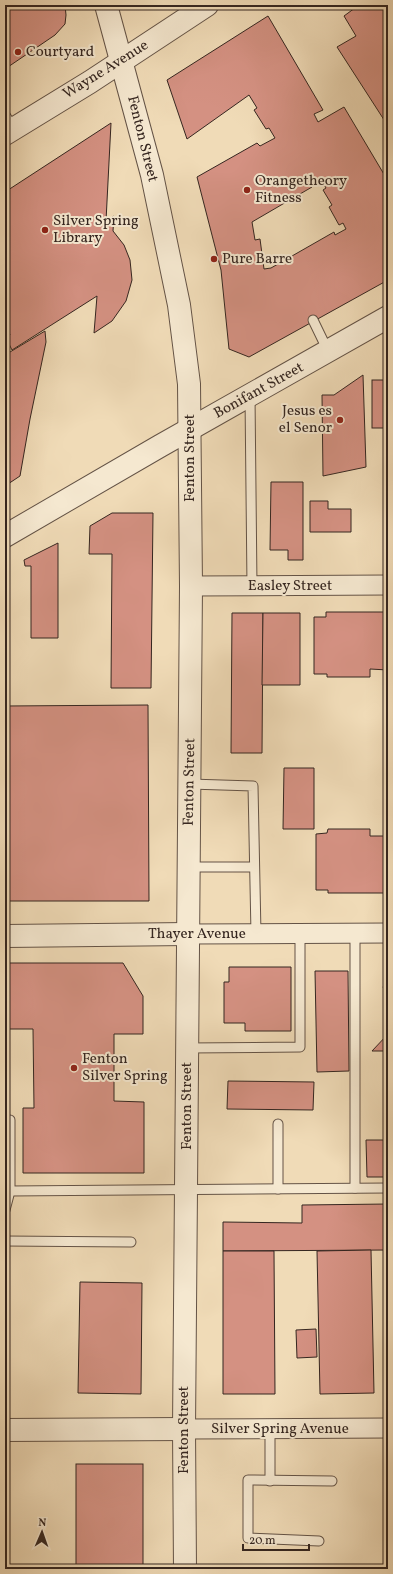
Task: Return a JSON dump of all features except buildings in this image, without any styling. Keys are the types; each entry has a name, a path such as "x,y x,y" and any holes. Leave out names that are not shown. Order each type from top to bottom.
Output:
{"street":[{"name":"Fenton Street","path":"106,5 152,175 179,305 189,384 191,586 184,1429 185,1569"},
{"name":"Wayne Avenue","path":"8,126 121,61 207,5"},
{"name":"Bonifant Street","path":"5,536 388,317"},
{"name":"Easley Street","path":"191,586 388,585"},
{"name":"Thayer Avenue","path":"5,936 300,933 388,934"},
{"name":"Silver Spring Avenue","path":"5,1430 388,1428"}],"lane":[{"path":"313,320 328,352"},
{"path":"250,396 252,586"},
{"path":"190,784 253,786 256,934"},
{"path":"189,867 254,868"},
{"path":"187,1048 300,1047 300,933"},
{"path":"355,933 355,1188"},
{"path":"5,1120 10,1120 10,1191 5,1210"},
{"path":"278,1124 278,1189"},
{"path":"10,1191 388,1188"},
{"path":"5,1241 131,1242"},
{"path":"270,1429 270,1481"},
{"path":"319,1541 248,1538 248,1480 332,1482"}],"path":[{"path":"388,981 384,987 385,994 388,996"}],"place":[{"name":"Courtyard","path":"18,52"},
{"name":"Orangetheory Fitness","path":"247,190"},
{"name":"Silver Spring Library","path":"45,230"},
{"name":"Pure Barre","path":"214,259"},
{"name":"Jesus es el Senor","path":"340,420"},
{"name":"Fenton Silver Spring","path":"74,1068"}]}
